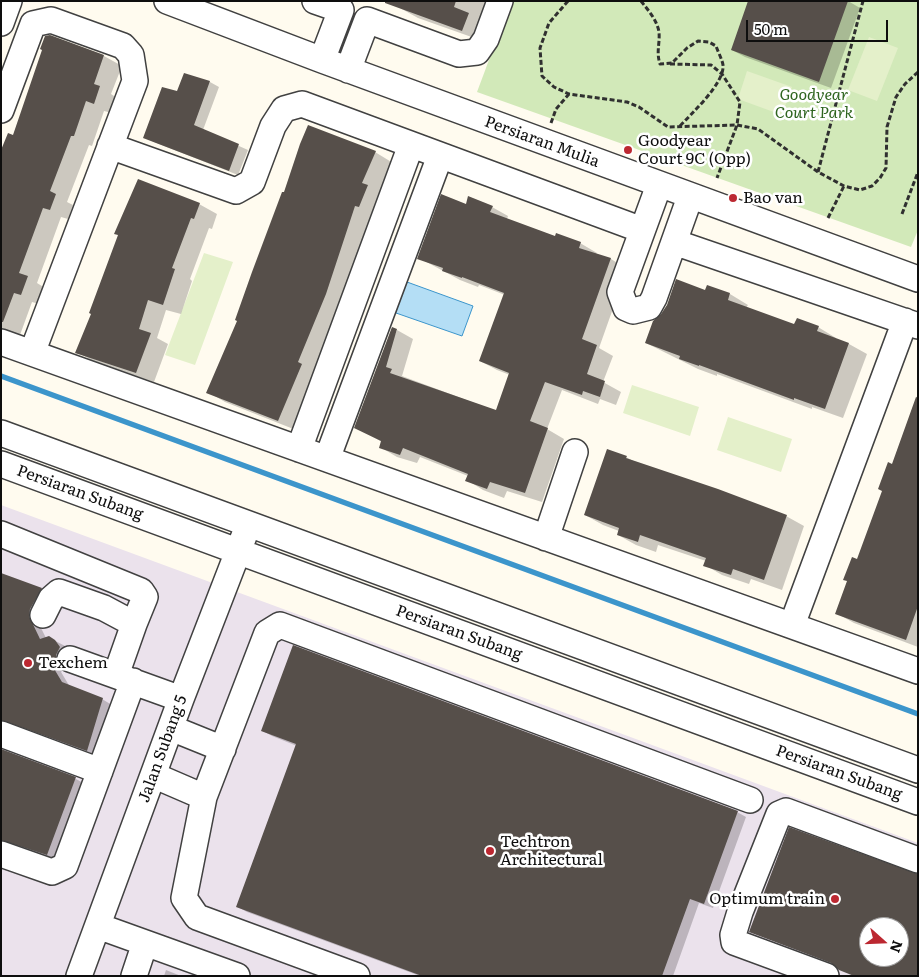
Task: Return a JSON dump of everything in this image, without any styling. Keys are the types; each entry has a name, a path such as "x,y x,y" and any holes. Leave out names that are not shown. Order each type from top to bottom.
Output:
{"street":[{"path":"1,24 9,1"},
{"name":"Persiaran Mulia","path":"167,1 544,143 918,279"},
{"path":"315,1 341,10 322,60"},
{"path":"348,70 367,20 459,54 477,52 486,40 500,1"},
{"path":"1,110 33,24 51,20 123,46 132,55 135,81 32,353"},
{"path":"110,146 236,191 252,182 273,126 284,109 302,104 642,230"},
{"path":"299,449 411,145"},
{"path":"327,459 440,156"},
{"path":"658,185 620,292 626,308 633,311 649,306 654,298 690,197"},
{"path":"674,242 911,323 792,625"},
{"path":"1,342 918,670"},
{"name":"Persiaran Subang","path":"1,433 918,770"},
{"path":"546,538 575,452"},
{"name":"Persiaran Subang","path":"1,464 918,802"},
{"name":"Jalan Subang 5","path":"79,976 181,698 249,524"},
{"path":"1,534 141,591 145,597 134,624 125,678 100,770 65,866 52,872 1,854"},
{"path":"43,615 51,599 59,592 104,608 134,624"},
{"path":"357,976 197,917 184,898 204,797 267,633 280,625 750,800"},
{"path":"70,659 181,698"},
{"path":"171,728 223,749"},
{"path":"1,734 100,770"},
{"path":"153,775 204,797"},
{"path":"826,976 734,942 733,935 740,912 779,814 786,811 918,860"},
{"path":"98,926 237,976"},
{"path":"134,976 146,943"}],"path":[{"path":"568,1 549,23 540,48 542,76 554,87 569,94 627,102 639,107 668,127 737,126 758,129 818,172 844,186 860,190 872,186 886,168 887,127 896,97 905,84 918,72"},
{"path":"641,1 655,20 659,33 657,55 660,64 711,66 722,74 740,102 737,126 717,178"},
{"path":"818,172 863,1"},
{"path":"664,63 672,63 687,48 698,41 709,42 716,46 723,66 722,74 710,92 678,127"},
{"path":"544,143 556,109 569,94"},
{"path":"902,214 918,172"},
{"path":"828,218 844,186"}],"shaded area":[{"path":"1,505 918,843 918,976 1,976"}],"green space":[{"name":"Goodyear Court Park","path":"511,1 918,1 918,230 911,247 477,92"},
{"path":"869,37 898,48 877,101 848,90"},
{"path":"747,71 792,87 782,115 738,99"},
{"path":"204,253 233,262 195,365 165,355"},
{"path":"632,385 699,407 690,436 623,413"},
{"path":"728,417 792,439 781,472 717,450"}],"water":[{"path":"407,282 473,306 462,336 396,313"}],"building":[{"path":"385,1 456,1 454,7 469,13 462,31 385,3"},
{"path":"748,1 848,1 819,82 731,50"},
{"path":"50,35 104,55 94,84 100,86 94,104 86,101 74,136 71,136 50,191 56,194 50,210 43,208 19,273 28,276 21,295 14,293 3,322 1,322 1,150 8,133 13,135 42,50 40,49 45,36"},
{"path":"184,73 210,81 194,125 239,144 229,171 143,138 162,87 177,91"},
{"path":"308,125 376,151 362,183 368,185 359,207 355,206 326,294 298,362 302,364 278,421 206,393 237,321 235,320 252,272"},
{"path":"138,179 200,203 194,219 191,218 172,268 175,269 163,305 148,300 139,329 151,333 136,373 75,353 91,314 89,313 118,235 114,234"},
{"path":"441,194 466,204 468,196 493,206 490,212 555,236 556,233 581,242 579,248 611,258 582,339 597,345 587,374 605,381 600,397 583,391 582,395 545,382 530,421 548,428 525,493 490,482 487,489 465,481 468,474 403,448 400,455 379,448 381,441 354,428 392,327 397,329 386,367 392,369 390,373 496,410 509,373 479,361 504,293 442,271 443,268 417,259"},
{"path":"676,279 705,290 707,285 730,293 728,300 794,324 797,318 819,326 817,331 849,343 825,409 794,398 794,400 679,359 680,356 645,343 653,321 667,305"},
{"path":"916,397 918,398 918,606 906,640 835,614 847,581 843,580 852,557 857,559 882,491 878,489 888,462 892,464"},
{"path":"607,449 627,456 626,458 787,515 764,580 733,569 731,575 703,566 706,558 640,535 638,542 617,535 619,528 584,515"},
{"name":"Texchem","path":"1,573 42,588 30,609 29,616 40,639 49,636 60,647 53,667 62,682 103,698 87,751 1,720"},
{"name":"Techtron Architectural","path":"293,645 738,811 704,904 690,899 662,976 422,976 236,907 296,744 261,731"},
{"path":"1,749 76,777 47,855 1,840"},
{"name":"Optimum train","path":"789,827 918,874 918,976 854,976 839,970 831,963 749,932"}],"waterway":[{"path":"1,376 918,714"}],"place":[{"name":"Goodyear Court 9C (Opp)","path":"628,150"},
{"name":"Bao van","path":"733,198"},
{"name":"Texchem","path":"28,663"},
{"name":"Techtron Architectural","path":"490,851"},
{"name":"Optimum train","path":"835,899"}]}
